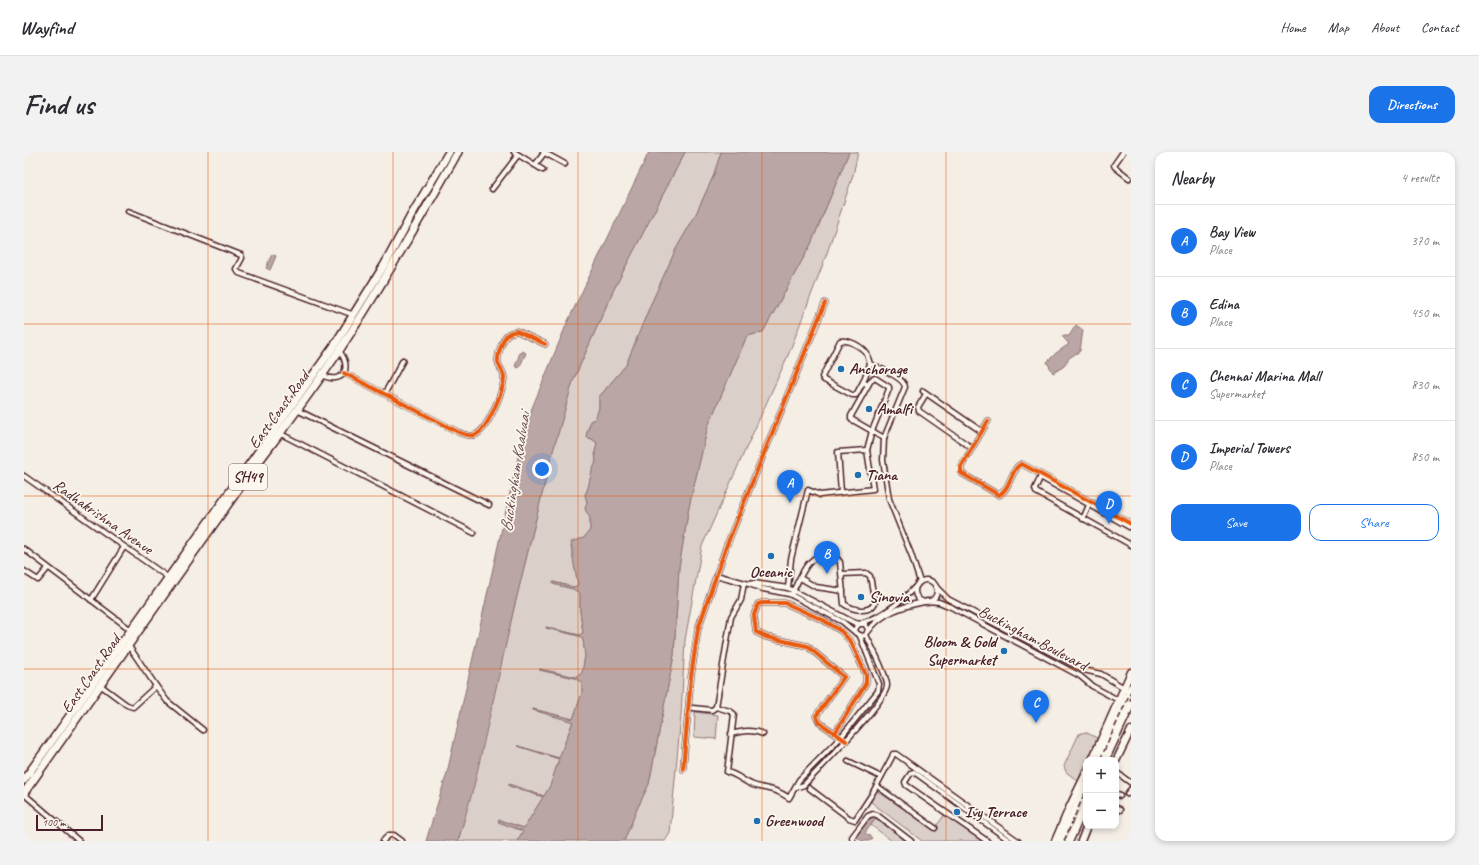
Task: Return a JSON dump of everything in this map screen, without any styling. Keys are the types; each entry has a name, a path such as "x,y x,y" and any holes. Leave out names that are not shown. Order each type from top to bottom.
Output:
{"main road":[{"name":"East Coast Road","path":"24,780 169,579 354,315 449,152"},
{"name":"East Coast Road","path":"24,794 241,486 281,434 339,351 458,152"},
{"path":"1106,757 1128,689"},
{"path":"1099,757 1124,703"},
{"path":"1061,841 1083,793"},
{"path":"1069,841 1083,810"}],"street":[{"path":"535,165 544,152 565,164"},
{"path":"1122,152 1114,165 1130,178"},
{"path":"492,189 516,153 543,170"},
{"path":"128,211 241,255 242,258 236,269 239,273 354,315"},
{"path":"684,769 691,677 698,630 716,575 763,453 825,303"},
{"path":"344,373 458,432 469,436 475,435 484,428 490,420 504,382 504,375 498,362 500,349 507,336 512,332 517,331 545,344"},
{"path":"844,340 850,342 867,354 870,364 864,382 856,395 852,395 824,380 822,377 840,341 844,340"},
{"path":"322,375 335,379 344,373 346,363 339,351"},
{"path":"384,393 403,360"},
{"path":"870,364 901,379 905,384 884,438 882,460 889,499 911,554 919,583 915,590 916,595 920,600 927,601 935,597 937,592 936,587"},
{"path":"788,588 791,559 808,490 820,495 873,489 867,450 872,431 889,389 889,387 875,378 871,380 851,415 851,418 872,431 884,438"},
{"path":"864,382 868,386"},
{"path":"972,448 918,411 918,406 924,392 981,432"},
{"path":"297,410 489,505"},
{"path":"988,421 961,467 961,473 998,495 1005,491 1018,466 1022,464 1131,524"},
{"path":"281,434 474,533"},
{"path":"841,492 838,452 867,450"},
{"name":"Radhakrishna Avenue","path":"24,476 169,579"},
{"path":"1131,528 1042,478 1040,478 1035,488 1036,492 1131,545"},
{"path":"1083,519 1089,505"},
{"path":"90,600 124,547"},
{"path":"24,549 131,630"},
{"path":"791,595 808,562 822,555 832,555 840,562 844,604 853,609 867,610 873,607 874,603 870,576 866,573 842,574"},
{"path":"24,571 38,580 48,568"},
{"path":"716,575 763,589 785,592 843,622 858,634 867,633"},
{"path":"800,578 816,587 843,591"},
{"name":"Buckingham Boulevard","path":"919,583 924,580 930,580 948,599 1086,671 1098,673 1128,689"},
{"path":"746,583 794,590 860,624 867,625 867,633 885,678 887,687 886,690 874,709 804,785 795,788"},
{"path":"716,707 731,617 741,600 746,583"},
{"path":"693,708 712,710 716,707 730,711 734,714 727,772 753,785 776,790 789,798 799,780 841,737 877,694 880,687 856,627 890,608 919,583"},
{"name":"Buckingham Boulevard","path":"867,633 877,621 908,606 927,601 942,603 1083,677 1092,686 1124,703"},
{"path":"836,733 866,683 866,675 851,642 841,631 823,620 785,603 758,604 754,615 756,632 766,637 807,646 844,677 816,716 820,723 846,741"},
{"path":"1018,643 1021,638"},
{"path":"128,645 167,701 203,730"},
{"path":"867,655 874,653"},
{"path":"1083,677 1086,671"},
{"path":"1128,689 1131,672"},
{"path":"100,685 127,705 133,707 156,686"},
{"path":"1094,757 1124,703"},
{"path":"731,734 749,731 756,731 763,734"},
{"path":"1118,757 1131,731"},
{"path":"809,788 854,820 857,818 877,786 893,754 896,754 1018,841"},
{"path":"848,761 881,777"},
{"path":"987,841 906,785 905,782 911,773 914,772 1010,841"},
{"path":"1119,774 1131,783"},
{"path":"1055,841 1083,779"},
{"path":"877,786 935,828"},
{"path":"1127,794 1131,788"},
{"path":"24,794 79,841"},
{"path":"853,841 852,837 868,816 873,814 877,815 911,841"},
{"path":"1082,840 1086,829"},
{"path":"383,841 389,835 394,835 402,841"}],"shaded area":[{"path":"685,152 721,152 713,177 695,216 676,249 650,306 626,365 599,397 599,408 595,419 590,421 587,435 587,437 597,443 595,452 596,462 585,495 587,502 585,509 590,518 590,530 584,538 576,541 571,546 578,584 577,586 573,587 554,582 553,584 573,589 580,593 580,611 583,634 579,635 546,628 579,636 583,639 585,656 582,673 576,677 540,670 575,678 582,683 582,693 573,719 533,710 573,721 559,758 518,746 559,759 550,786 544,796 509,785 543,797 524,828 499,820 499,822 523,831 517,841 458,841 551,458 573,381 613,291"},
{"path":"849,152 858,152 853,175 826,256 789,353 702,546 685,640 681,715 670,833 665,841 624,841 649,784 674,655 679,567 689,507 708,426 747,336 763,332 811,244"},
{"path":"695,712 718,715 716,739 694,737"},
{"path":"1085,732 1097,738 1089,757 1083,757 1083,770 1078,781 1066,772 1064,766 1079,734"},
{"path":"875,790 935,828 945,814 984,841 922,841 871,802"},
{"path":"876,818 906,841 892,841 871,825"}],"water":[{"name":"Buckingham Kaalvaai","path":"649,152 685,152 613,291 573,381 551,458 514,608 474,786 458,841 426,841 447,773 518,457 532,408 567,323"},
{"path":"721,152 849,152 811,244 763,332 747,336 708,426 689,507 679,567 674,655 649,784 624,841 517,841 523,831 498,822 499,820 524,828 543,797 509,786 509,784 544,796 550,786 559,759 518,746 559,758 573,722 533,709 573,719 582,693 582,683 575,678 539,670 576,677 582,673 585,656 583,639 579,636 546,627 579,635 583,633 580,611 580,593 573,589 553,584 553,582 573,587 577,586 578,584 571,542 584,538 590,530 590,518 585,509 587,502 585,495 596,462 595,452 597,443 586,437 590,421 595,419 599,408 599,397 626,365 650,306 676,249 695,216 713,177"},
{"path":"272,254 276,256 270,270 266,268"},
{"path":"1076,325 1083,330 1080,351 1069,358 1063,367 1053,373 1047,362 1056,353 1069,344 1062,336 1069,336"},
{"path":"522,351 526,353 519,368 515,366 519,356 518,355"},
{"path":"871,814 876,818 865,833 872,838 869,841 862,841 854,835"}],"railway":[{"path":"1101,757 1131,691"},
{"path":"1064,841 1085,793"}],"cycle path":[{"path":"683,769 691,677 698,629 726,547 825,303"},
{"path":"344,373 458,432 473,436 480,432 489,419 501,392 504,377 498,362 498,355 506,336 509,333 517,331 545,344"},
{"path":"988,421 961,467 961,473 999,495 1006,488 1015,469 1022,464 1131,524"},
{"path":"835,733 866,683 866,675 851,642 841,631 823,620 785,603 758,604 754,615 756,632 766,637 807,646 844,677 816,716 820,723 846,741"}],"place":[{"name":"Anchorage","path":"841,369"},
{"name":"Amalfi","path":"869,409"},
{"name":"Tiana","path":"858,475"},
{"name":"Bay View","path":"790,503"},
{"name":"Imperial Towers","path":"1109,524"},
{"name":"Oceanic","path":"771,556"},
{"name":"Edina","path":"827,574"},
{"name":"Sinovia","path":"861,597"},
{"name":"Bloom & Gold Supermarket","path":"1004,651"},
{"name":"Chennai Marina Mall","path":"1036,723"},
{"name":"Ivy Terrace","path":"957,812"},
{"name":"Greenwood","path":"757,821"}]}
